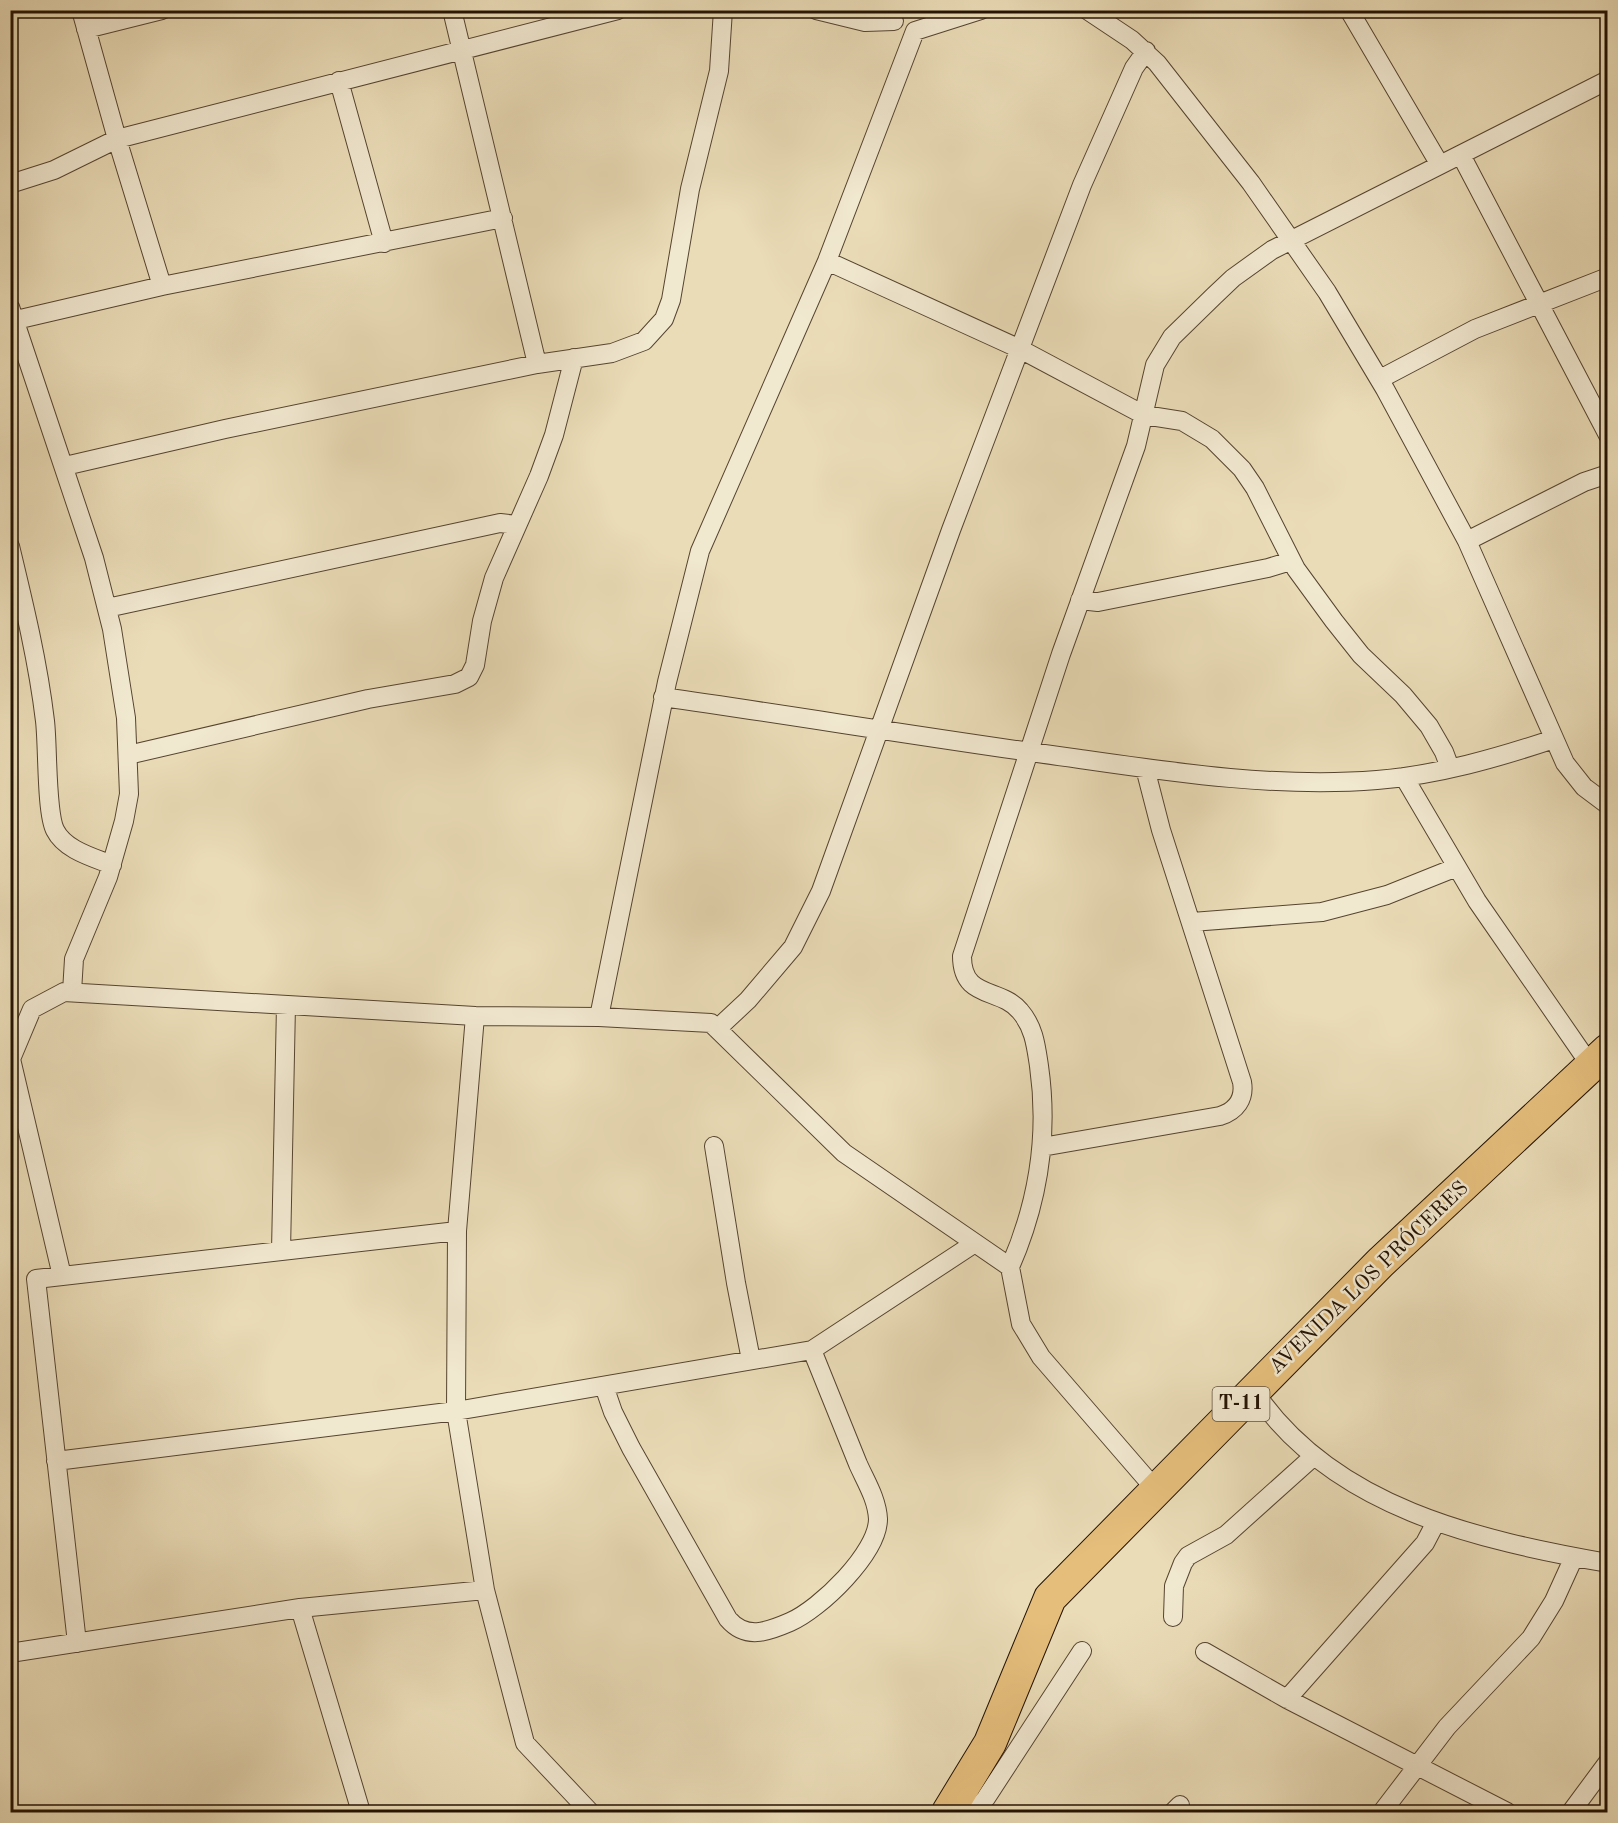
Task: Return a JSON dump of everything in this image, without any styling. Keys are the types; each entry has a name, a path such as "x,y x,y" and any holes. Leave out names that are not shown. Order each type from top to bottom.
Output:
{"highway":[{"name":"AVENIDA LOS PRÓCERES","path":"949,1812 990,1743 1010,1732 1050,1598 1380,1263 1599,1058"}],"street":[{"path":"81,10 162,286"},
{"path":"86,29 162,10"},
{"path":"452,10 537,364"},
{"path":"10,184 54,170 117,139 618,10"},
{"path":"64,466 225,429 537,364 612,353 635,346 652,335 664,319 670,300 690,189 719,71 723,10"},
{"path":"816,10 864,22 893,16 903,34 912,40"},
{"path":"599,1017 663,697 700,551 827,261 915,31 981,10"},
{"path":"1088,10 1118,29 1146,51 1209,128 1327,292 1380,379 1467,541 1554,739 1574,776 1608,806"},
{"path":"1349,10 1440,165"},
{"path":"717,1029 771,974 798,938 833,862 879,728 1082,185 1134,68 1146,51"},
{"path":"1156,1490 1041,1357 1022,1324 1010,1267 1030,1213 1042,1147 1041,1080 1031,1028 1016,1006 976,988 967,978 962,964 964,948 1080,600 1136,446 1155,365 1172,337 1233,278 1254,262 1291,240 1608,80"},
{"path":"339,81 384,243"},
{"path":"1461,154 1608,435"},
{"path":"72,992 74,959 112,866 129,794 128,755 120,673 94,558 13,313 384,243 503,218"},
{"path":"827,261 1020,349 1144,415 1182,421 1203,433 1227,454 1255,488 1291,561 1361,655 1403,695 1429,726 1450,768"},
{"path":"1380,379 1475,329 1608,277"},
{"path":"128,755 368,699 462,681 469,677 475,665 487,599 554,435 574,358"},
{"path":"1467,541 1584,482 1608,474"},
{"path":"107,608 500,523 517,525"},
{"path":"10,546 40,684 49,764 51,820 58,835 69,846 112,866"},
{"path":"1080,600 1098,602 1268,568 1291,561"},
{"path":"663,697 1145,768 1304,782 1404,777 1450,768 1554,739"},
{"path":"1042,1147 1220,1116 1231,1111 1240,1102 1242,1082 1161,830 1145,768"},
{"path":"1404,777 1457,867 1599,1058"},
{"path":"1192,922 1322,912 1387,894 1457,867"},
{"path":"62,1276 11,1059 32,1009 64,992 475,1017 599,1017 711,1023 844,1153 1010,1267"},
{"path":"281,1251 286,1005"},
{"path":"475,1017 457,1231 456,1412 485,1590 525,1743 590,1812"},
{"path":"714,1146 751,1360"},
{"path":"77,1642 36,1279 457,1231"},
{"path":"56,1461 456,1412 812,1350 975,1243"},
{"path":"604,1386 613,1412 631,1448 728,1619 739,1630 762,1632 797,1619 828,1598 843,1581 877,1531 875,1500 812,1350"},
{"path":"1254,1391 1278,1423 1314,1456 1368,1490 1436,1522 1485,1539 1608,1563"},
{"path":"1173,1617 1174,1586 1188,1556 1226,1535 1314,1456"},
{"path":"1287,1699 1425,1543 1436,1522"},
{"path":"1382,1812 1454,1720 1531,1638 1554,1601 1574,1557"},
{"path":"10,1653 300,1608 485,1590"},
{"path":"300,1608 361,1812"},
{"path":"974,1812 986,1798 1010,1732 1082,1651"},
{"path":"1205,1652 1287,1699 1507,1812"},
{"path":"1571,1812 1608,1762"}]}
